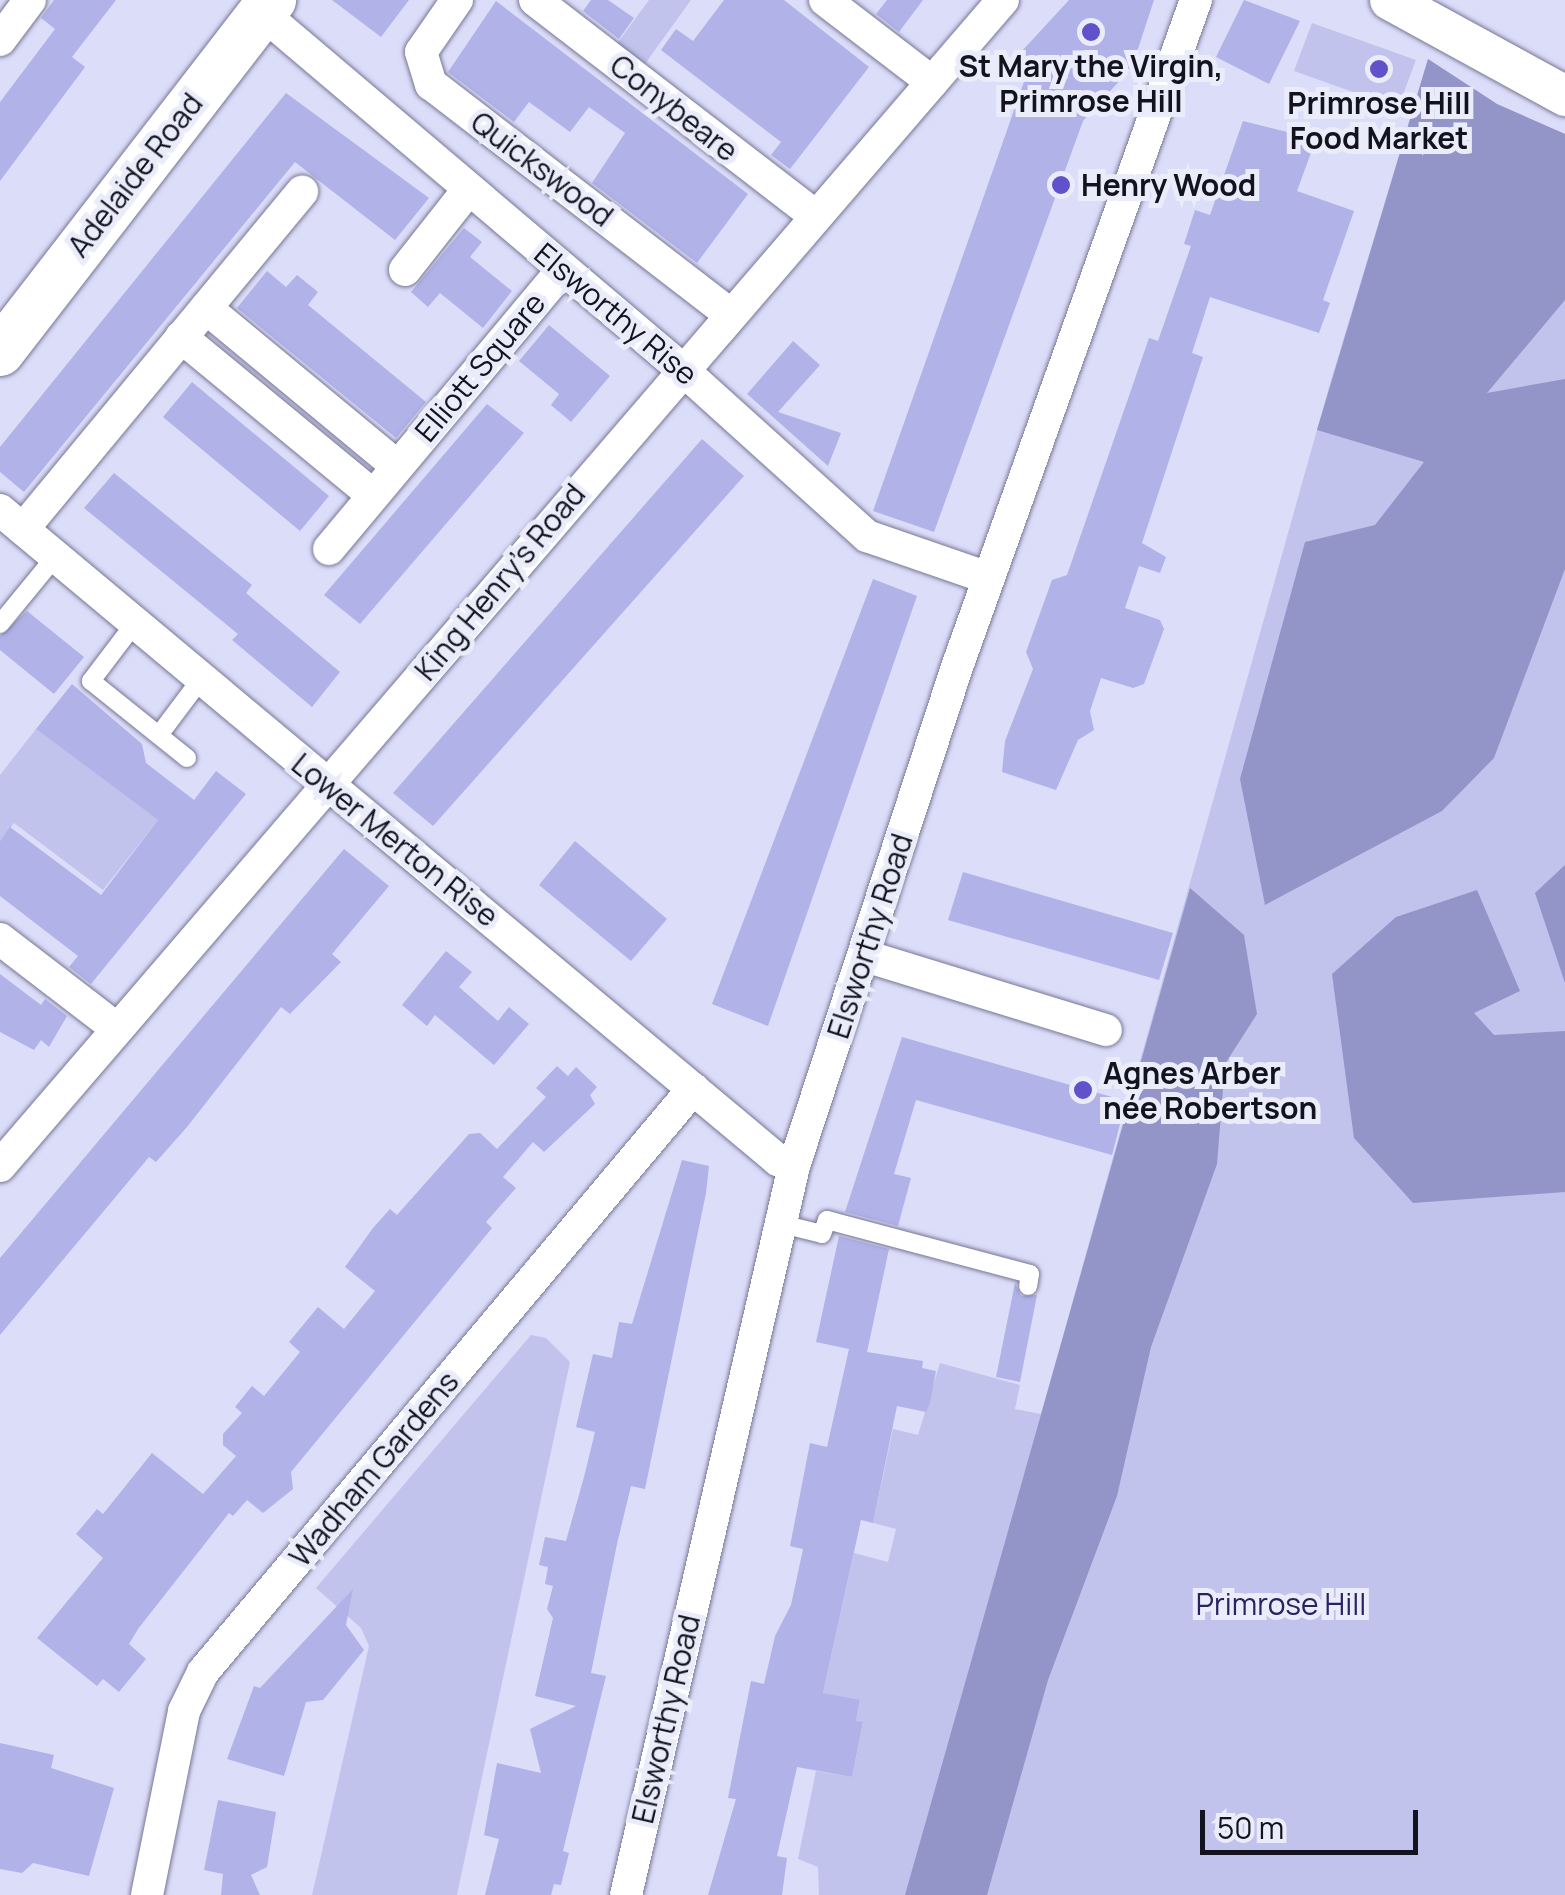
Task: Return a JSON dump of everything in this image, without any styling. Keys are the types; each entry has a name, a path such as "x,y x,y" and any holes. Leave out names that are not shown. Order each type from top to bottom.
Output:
{"main road":[{"name":"Adelaide Road","path":"0,352 267,6"}],"street":[{"path":"0,40 30,0"},
{"name":"Quickswood","path":"457,0 421,52 431,84 730,314"},
{"name":"Conybeare","path":"534,0 814,215"},
{"path":"824,0 932,82"},
{"name":"King Henry's Road","path":"4,1152 328,786 814,215 1004,0"},
{"name":"Elsworthy Road","path":"626,1895 794,1166 988,578 1196,0"},
{"path":"1390,0 1565,96"},
{"name":"Elsworthy Rise","path":"267,6 468,190 683,370 867,536 988,578"},
{"path":"405,270 468,190"},
{"path":"11,520 182,337 302,192"},
{"name":"Elliott Square","path":"329,549 563,269"},
{"name":"Elliott Square","path":"206,308 397,466"},
{"path":"182,337 373,495"},
{"name":"Lower Merton Rise","path":"11,520 693,1089 794,1166"},
{"path":"0,938 116,1028"},
{"path":"865,956 1106,1030"},
{"name":"Wadham Gardens","path":"147,1895 184,1711 203,1672 693,1089"}],"lane":[{"path":"0,624 55,556"},
{"path":"134,624 90,681 188,758"},
{"path":"158,735 201,679"},
{"path":"778,1224 822,1234 827,1220 1030,1274 1028,1286"}],"green space":[{"path":"649,0 691,0 642,68 616,45"},
{"path":"1312,23 1416,60 1398,108 1294,71"},
{"name":"Primrose Hill","path":"1428,59 1497,104 1565,134 1565,1895 819,1895 818,1867 798,1859 816,1771 852,1777 863,1723 856,1721 860,1701 823,1693 854,1553 888,1562 896,1529 873,1523 893,1429 918,1435 940,1363 1020,1385 1015,1409 1041,1414 1329,387"},
{"path":"36,729 158,820 103,890 14,823 0,841 0,775"},
{"path":"531,1335 546,1338 570,1362 457,1895 312,1895 369,1646 361,1628 316,1588"}],"shaded area":[{"path":"1428,59 1497,104 1565,134 1565,300 1487,393 1565,379 1565,569 1494,758 1442,811 1265,905 1240,779 1305,542 1375,525 1424,462 1317,430"},
{"path":"1565,865 1565,983 1535,893"},
{"path":"1190,888 1244,935 1257,1014 1225,1064 1217,1164 1151,1347 1117,1496 1048,1680 987,1895 905,1895"},
{"path":"1477,890 1520,991 1474,1013 1494,1035 1565,1031 1565,1192 1413,1203 1354,1138 1332,974 1396,917"}],"building":[{"path":"54,0 116,0 72,57 85,67 0,181 0,102 55,29 41,18"},
{"path":"332,0 409,0 381,37"},
{"path":"591,0 608,0 634,18 619,39 583,11"},
{"path":"724,0 784,0 869,67 790,169 771,155 781,142 661,50 676,29 693,41"},
{"path":"887,0 923,0 899,32 876,14"},
{"path":"1069,0 1154,0 1132,67 1083,121 934,532 873,511 1025,79 1010,64"},
{"path":"1244,0 1300,21 1269,84 1216,57"},
{"path":"496,1 748,194 697,263 592,183 625,133 589,107 570,132 529,102 514,122 448,72"},
{"path":"286,93 429,198 395,240 295,162 24,492 0,472 0,447"},
{"path":"1243,121 1316,139 1297,191 1354,211 1323,300 1330,303 1319,333 1210,297 1192,353 1203,357 1142,543 1166,557 1160,573 1139,566 1125,608 1160,620 1164,629 1144,684 1133,688 1101,678 1090,711 1094,730 1078,740 1056,790 1002,772 1005,741 1033,669 1026,652 1052,580 1067,575 1149,338 1158,341 1191,246 1184,244 1195,210 1210,215"},
{"path":"464,228 482,242 470,257 512,291 483,328 440,293 428,307 411,292"},
{"path":"267,271 286,287 297,275 318,292 308,305 426,402 396,438 237,308"},
{"path":"549,325 610,376 571,422 551,405 559,394 519,361"},
{"path":"793,341 820,365 778,412 841,433 828,466 747,394"},
{"path":"192,382 329,496 300,531 163,417"},
{"path":"487,404 524,433 360,624 324,595"},
{"path":"702,439 744,476 433,826 393,793"},
{"path":"114,473 252,585 246,593 340,672 312,707 232,640 238,634 84,508"},
{"path":"873,579 917,596 768,1026 712,1004"},
{"path":"27,611 84,657 54,694 0,650 0,636"},
{"path":"72,684 142,744 146,763 194,800 216,771 246,794 91,984 69,967 78,956 0,896 0,841 10,827 101,895 158,820 36,729"},
{"path":"575,841 667,919 631,961 539,885"},
{"path":"344,849 389,886 332,954 341,962 290,1014 281,1007 187,1127 156,1162 149,1157 0,1335 0,1258"},
{"path":"963,872 1173,933 1159,980 948,920"},
{"path":"446,951 472,972 459,987 498,1021 509,1007 529,1024 494,1065 435,1015 427,1026 402,1005"},
{"path":"0,974 41,1005 45,999 67,1016 49,1047 41,1040 34,1050 0,1032"},
{"path":"902,1037 1126,1101 1112,1155 916,1100 894,1174 911,1178 898,1226 845,1212"},
{"path":"557,1066 568,1076 576,1067 597,1087 590,1095 595,1104 544,1152 533,1142 503,1177 516,1188 486,1222 492,1228 291,1472 293,1489 263,1513 247,1500 233,1516 229,1513 138,1629 129,1644 146,1659 119,1692 103,1679 97,1686 37,1638 103,1558 76,1534 97,1509 103,1514 152,1453 203,1494 236,1456 223,1445 223,1434 242,1413 235,1407 252,1386 264,1396 300,1352 289,1342 318,1307 344,1329 375,1291 345,1267 373,1228 390,1209 397,1215 469,1134 480,1133 497,1149 546,1097 536,1088"},
{"path":"682,1160 709,1166 706,1193 645,1489 631,1486 617,1544 591,1673 606,1676 563,1851 569,1853 561,1885 554,1884 551,1895 485,1895 499,1839 484,1835 497,1763 541,1773 530,1729 576,1706 535,1696 553,1618 547,1609 553,1586 545,1584 548,1567 539,1565 545,1537 566,1541 584,1477 595,1432 576,1427 593,1354 612,1358 619,1322 632,1324"},
{"path":"839,1236 889,1249 867,1352 923,1361 922,1368 936,1371 930,1403 926,1412 897,1406 873,1523 861,1520 823,1693 860,1700 856,1721 863,1722 852,1777 797,1767 777,1856 787,1858 782,1895 708,1895 736,1799 728,1798 751,1681 764,1684 775,1636 791,1605 803,1549 790,1546 810,1443 827,1447 849,1349 816,1342"},
{"path":"1015,1283 1021,1296 1037,1295 1020,1382 996,1377"},
{"path":"353,1589 346,1625 364,1650 323,1700 306,1702 284,1776 227,1759 254,1686 260,1688"},
{"path":"0,1743 54,1755 51,1768 114,1788 89,1876 33,1863 22,1873 0,1869"},
{"path":"218,1800 276,1812 267,1867 251,1875 260,1895 221,1895 223,1874 204,1870"}],"place":[{"name":"St Mary the Virgin, Primrose Hill","path":"1091,32"},
{"name":"Primrose Hill Food Market","path":"1379,69"},
{"name":"Henry Wood","path":"1061,185"},
{"name":"Agnes Arber née Robertson","path":"1083,1090"}]}
